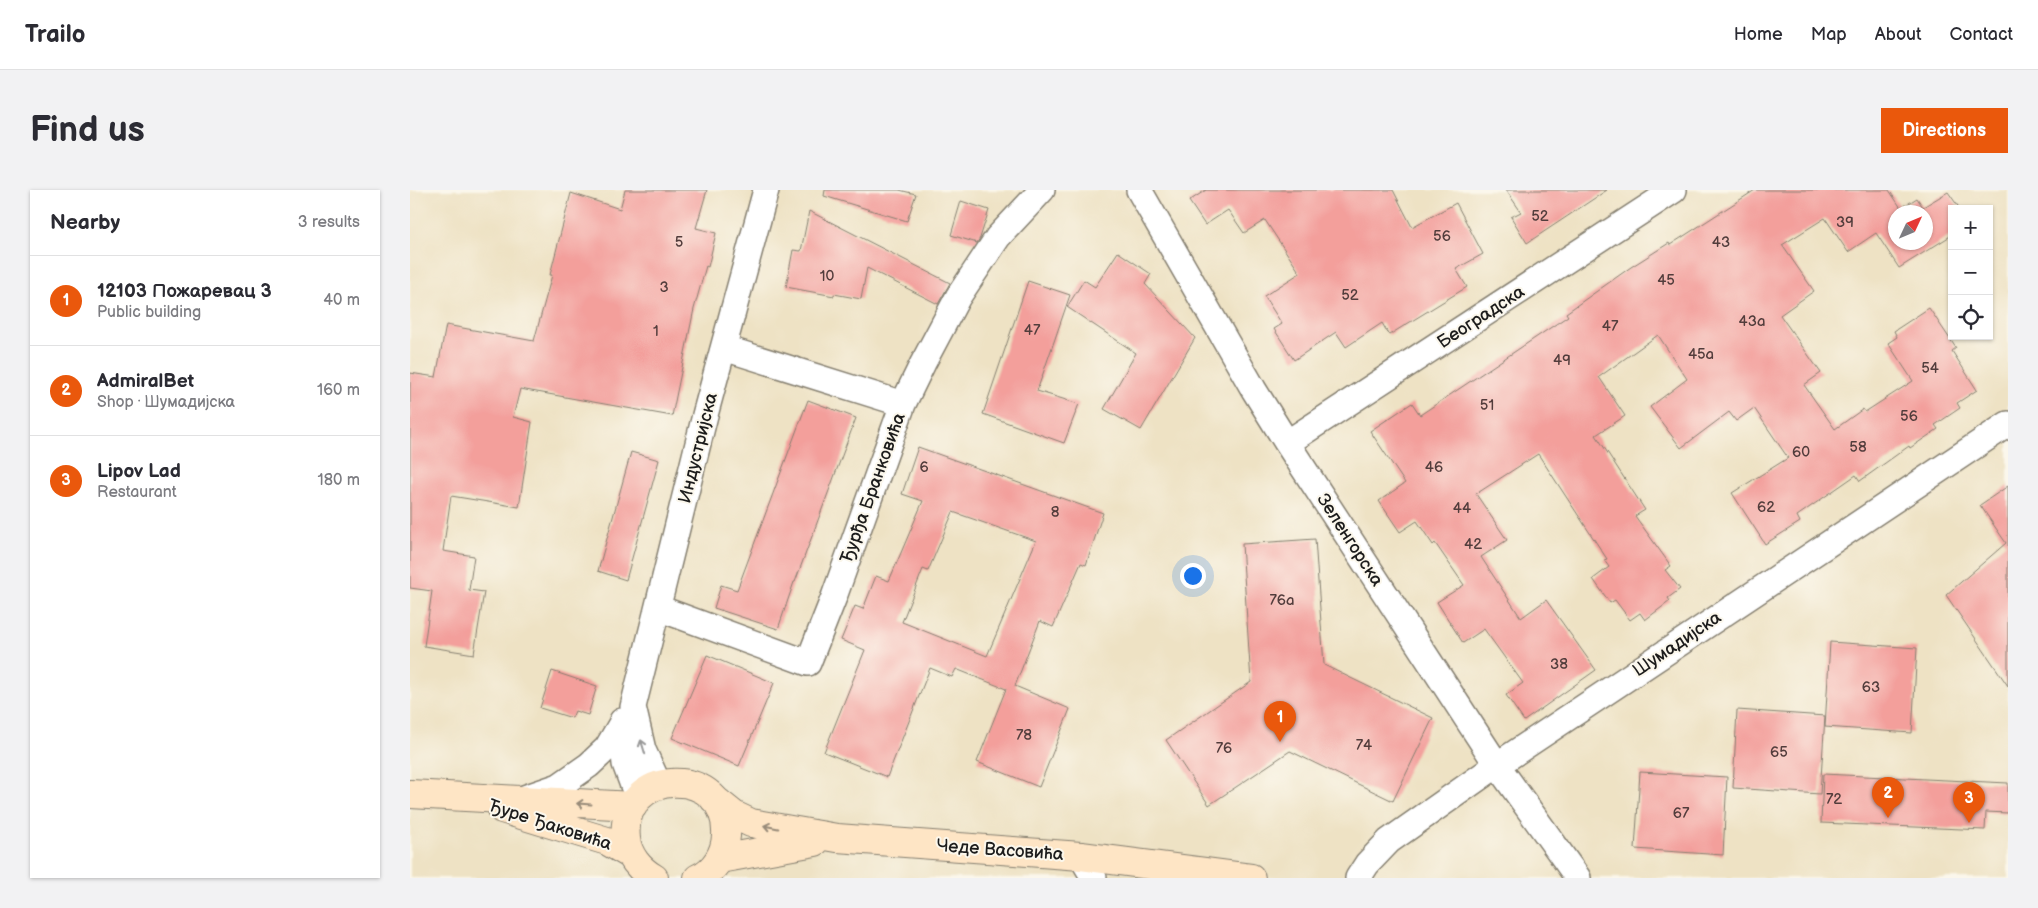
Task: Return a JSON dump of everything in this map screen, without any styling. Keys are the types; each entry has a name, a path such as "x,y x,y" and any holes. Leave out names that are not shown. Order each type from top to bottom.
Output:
{"street":[{"name":"Индустријска","path":"643,797 643,750 627,716 658,608 766,190"},
{"name":"Ђурђа Бранковића","path":"658,608 808,663 834,597 903,404 923,362 958,298 998,237 1042,190"},
{"name":"Зеленгорска","path":"1139,190 1254,390 1287,443 1497,765 1578,878"},
{"name":"Београдска","path":"1287,443 1674,190"},
{"path":"724,348 903,404"},
{"name":"Шумадијска","path":"1358,878 1367,864 1389,841 1497,765 2008,424"},
{"path":"521,799 559,786 589,765 607,748 627,716"},
{"name":"Ђуре Ђаковића","path":"410,794 521,799 587,805 643,797 674,782 689,783 703,789 714,799"},
{"path":"643,797 627,818 625,830 631,855 638,866 654,878"},
{"name":"Ђуре Ђаковића","path":"467,798 607,841 631,855"},
{"path":"712,870 726,844 727,828 723,812 714,799"},
{"name":"Чеде Васовића","path":"714,799 734,815 752,823 837,838 1088,867 1168,869 1251,878"},
{"name":"Чеде Васовића","path":"712,870 837,838"}],"building":[{"path":"625,190 707,190 696,228 716,233 708,267 706,266 694,309 672,416 520,389 513,417 532,422 519,507 451,496 443,551 474,556 469,590 484,592 474,654 424,646 432,591 410,588 410,373 436,377 446,325 534,341 571,193 620,209"},
{"path":"825,190 899,190 916,194 907,221 824,196"},
{"path":"1206,190 1393,190 1412,227 1456,203 1483,254 1456,269 1467,287 1389,335 1382,323 1346,347 1336,332 1294,360 1274,329 1282,324 1264,296 1300,273 1265,220 1244,233 1228,210 1205,225 1189,201"},
{"path":"1506,190 1607,190 1527,243 1511,217 1521,212"},
{"path":"1755,190 1889,190 1899,205 1888,205 1888,250 1928,250 1899,268 1876,233 1848,252 1825,218 1782,245 1814,291 1780,315 1821,373 1804,385 1835,429 1863,409 1865,412 1913,381 1888,343 1897,337 1894,331 1929,308 1948,336 1948,340 1951,340 1956,348 1952,351 1977,390 1957,403 1960,408 1935,425 1938,429 1910,448 1909,446 1860,481 1856,475 1797,516 1800,522 1765,544 1732,493 1788,458 1754,408 1736,421 1729,412 1681,448 1650,407 1687,379 1658,335 1599,377 1625,416 1596,435 1645,510 1635,516 1671,566 1665,570 1680,589 1668,598 1670,601 1645,620 1640,613 1630,620 1615,600 1610,603 1593,579 1609,567 1604,560 1607,559 1538,454 1476,494 1507,540 1481,557 1521,618 1546,600 1596,670 1524,721 1506,695 1523,683 1484,629 1463,643 1437,602 1464,585 1417,521 1400,532 1379,501 1405,483 1370,431 1412,403 1420,415 1568,316 1566,313 1631,267 1669,243 1670,245"},
{"path":"1948,192 1957,205 1948,205 1948,237 1933,247 1933,205 1926,205"},
{"path":"1917,198 1922,205 1906,205"},
{"path":"961,201 989,210 977,243 951,235"},
{"path":"809,211 950,283 938,304 867,268 861,299 786,287 793,250 801,251"},
{"path":"1118,252 1151,274 1145,284 1195,338 1141,430 1104,409 1136,353 1067,307 1084,280 1095,287"},
{"path":"1028,281 1070,295 1037,391 1079,404 1064,443 983,414"},
{"path":"808,400 856,418 778,629 714,608 721,585 737,590"},
{"path":"918,447 1103,513 1086,565 1081,563 1053,627 1040,621 1015,686 1070,709 1039,787 977,762 1006,689 956,669 952,677 930,668 887,777 824,752 865,650 841,640 855,606 863,609 876,576 889,581 923,501 902,494","holes":["953,512 1036,541 987,656 902,622 923,569 928,571"]},
{"path":"631,452 659,460 626,580 598,571"},
{"path":"2008,486 2008,686 1946,595 2006,543 1980,505"},
{"path":"1315,539 1324,665 1433,718 1393,801 1290,751 1209,805 1166,740 1251,682 1242,544"},
{"path":"1830,642 1917,648 1912,733 1825,727"},
{"path":"707,655 774,683 739,766 672,738"},
{"path":"552,671 597,686 588,715 575,711 572,718 540,708"},
{"path":"1737,710 1825,716 1820,794 1733,788"},
{"path":"1640,772 1727,777 1723,855 1635,849"},
{"path":"1823,774 2008,783 2008,813 1986,812 1985,830 1821,823"}],"place":[{"name":"12103 Пожаревац 3","path":"1280,742"},
{"name":"AdmiralBet","path":"1888,818"},
{"name":"Lipov Lad","path":"1969,823"}]}
